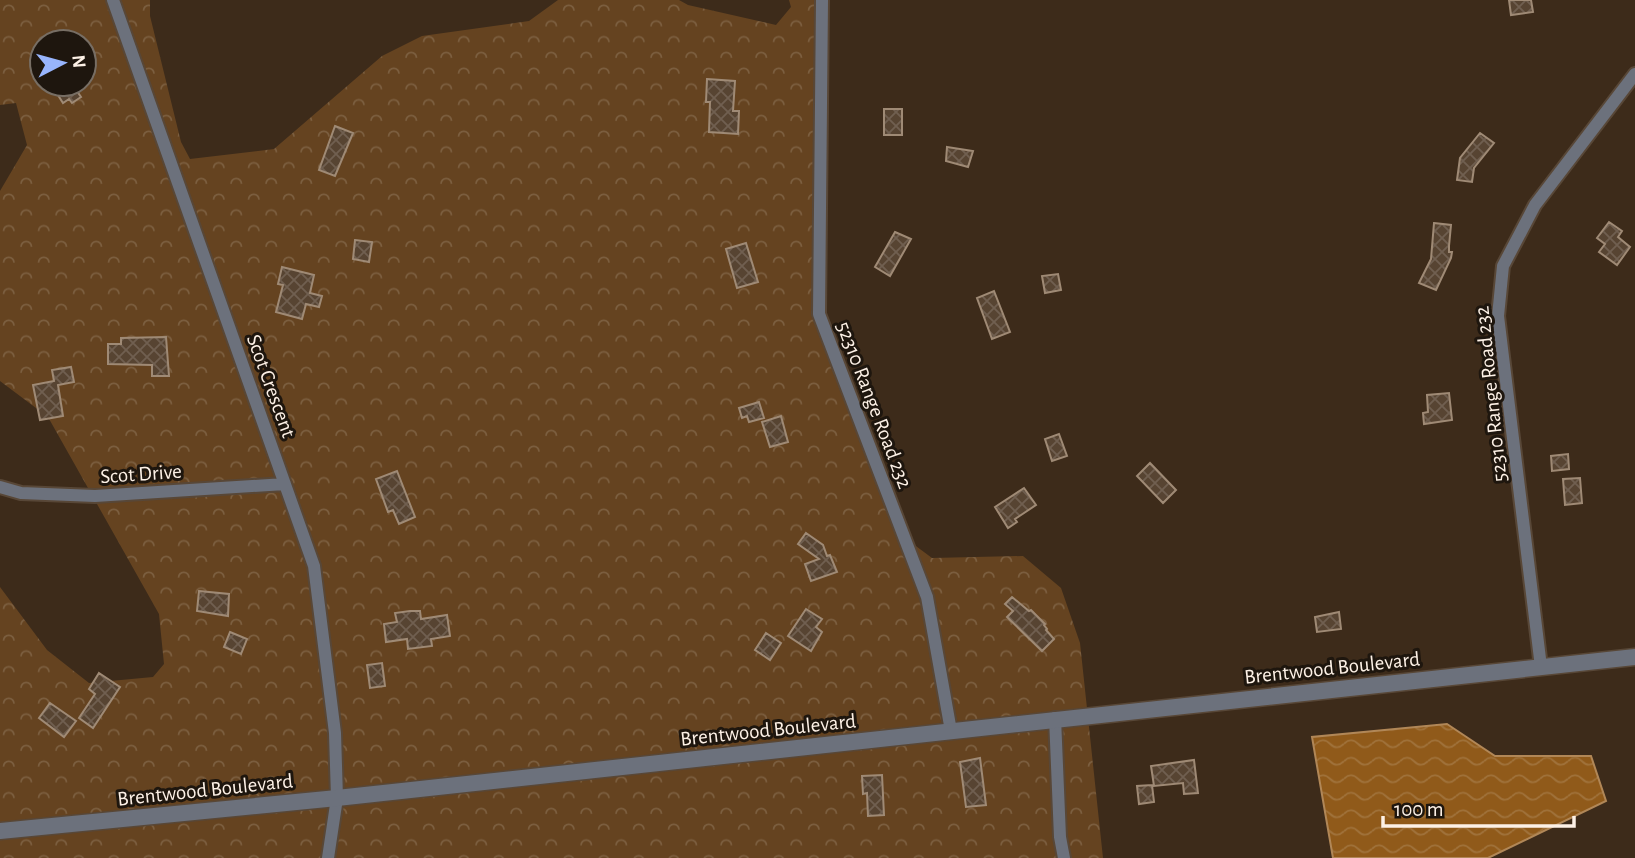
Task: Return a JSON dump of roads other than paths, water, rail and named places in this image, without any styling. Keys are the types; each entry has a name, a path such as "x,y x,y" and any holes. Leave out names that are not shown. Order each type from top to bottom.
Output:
{"street":[{"name":"Scot Crescent","path":"113,0 314,566 335,733 337,798 328,858"},
{"name":"52310 Range Road 232","path":"822,0 819,314 927,597 951,731"},
{"name":"52310 Range Road 232","path":"1541,667 1499,316 1503,266 1535,205 1635,74"},
{"name":"Scot Drive","path":"0,487 21,493 95,496 285,484"},
{"name":"Brentwood Boulevard","path":"0,831 337,798 1635,657"},
{"path":"1055,718 1060,837 1064,858"}],"water":[{"path":"1447,724 1495,756 1591,756 1606,801 1488,858 1333,858 1312,737"}]}
